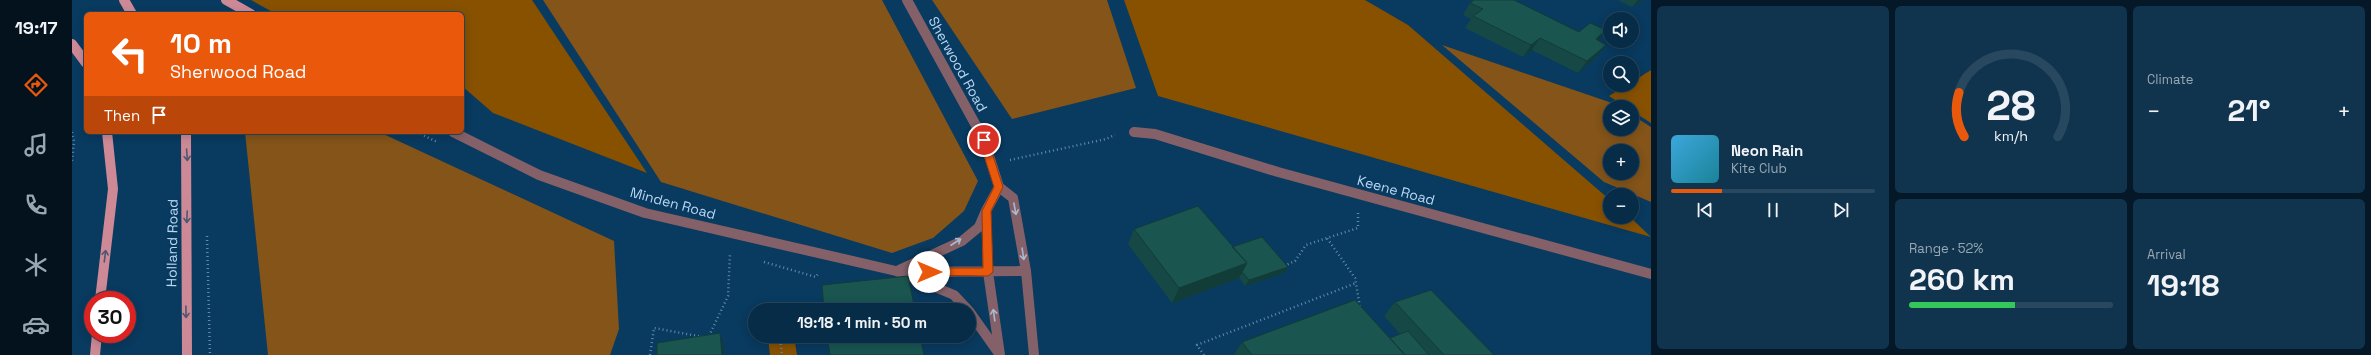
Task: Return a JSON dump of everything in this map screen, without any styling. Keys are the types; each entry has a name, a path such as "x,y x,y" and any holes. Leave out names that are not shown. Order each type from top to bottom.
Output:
{"main road":[{"path":"124,0 131,12"},
{"path":"226,0 247,12"},
{"path":"72,44 84,60"},
{"path":"101,291 113,189 107,134"},
{"name":"Holland Road","path":"186,134 188,178 186,273 187,355"},
{"path":"95,355 96,343"}],"street":[{"name":"Sherwood Road","path":"907,0 984,140 998,187"},
{"name":"Keene Road","path":"1134,132 1155,134 1353,193 1651,274"},
{"name":"Minden Road","path":"457,134 539,175 645,213 896,271 954,295 962,303"},
{"path":"896,271 944,250 979,226 998,187 1013,198 1026,271 1034,355"},
{"path":"986,211 988,272 1000,354"},
{"name":"Minden Road","path":"896,271 1026,271"},
{"name":"Minden Road","path":"976,320 1000,354"}],"path":[{"path":"72,132 74,141 72,162"},
{"path":"1279,268 1295,261 1306,245 1358,228 1358,211 1353,193"},
{"path":"207,234 210,355"},
{"path":"1327,238 1344,261 1356,283 1360,309"},
{"path":"650,355 654,328 708,338 726,307 731,290 730,252"},
{"path":"1204,355 1197,345 1356,283"},
{"path":"781,343 782,355"}],"shaded area":[{"path":"251,0 532,0 647,173 493,113 464,88 464,12 272,12"},
{"path":"543,0 882,0 978,181 964,211 933,238 892,253 661,182"},
{"path":"932,0 1107,0 1136,88 1012,119"},
{"path":"1124,0 1365,0 1408,25 1603,194 1603,223 1158,96"},
{"path":"1442,45 1603,100 1603,136 1639,136 1639,119 1651,127 1651,202 1639,197 1639,188 1618,188 1604,182"},
{"path":"1651,70 1651,123 1639,115 1639,100 1615,100 1609,96 1616,92 1639,92 1639,78"},
{"path":"245,134 383,134 614,241 619,329 610,355 268,355"},
{"path":"1606,224 1637,224 1651,237"},
{"path":"769,343 795,343 797,355 770,355"}],"building":[{"path":"1474,0 1514,0 1579,32 1590,23 1603,29 1603,33 1596,39 1603,43 1603,48 1587,61 1540,38 1531,45 1473,16 1483,9 1470,3"},
{"path":"1198,206 1247,263 1179,288 1134,229"},
{"path":"1262,237 1288,267 1249,280 1242,272 1247,263 1232,247"},
{"path":"908,276 914,303 823,303 822,285"},
{"path":"1431,290 1494,355 1444,355 1395,302"},
{"path":"1355,300 1405,355 1252,355 1242,342"},
{"path":"1408,331 1429,355 1405,355 1390,338"},
{"path":"720,333 722,355 657,355 657,343"},
{"path":"828,343 921,343 924,355 830,355"}],"route":[{"path":"929,272 988,272 986,211 998,187 984,140"}]}
